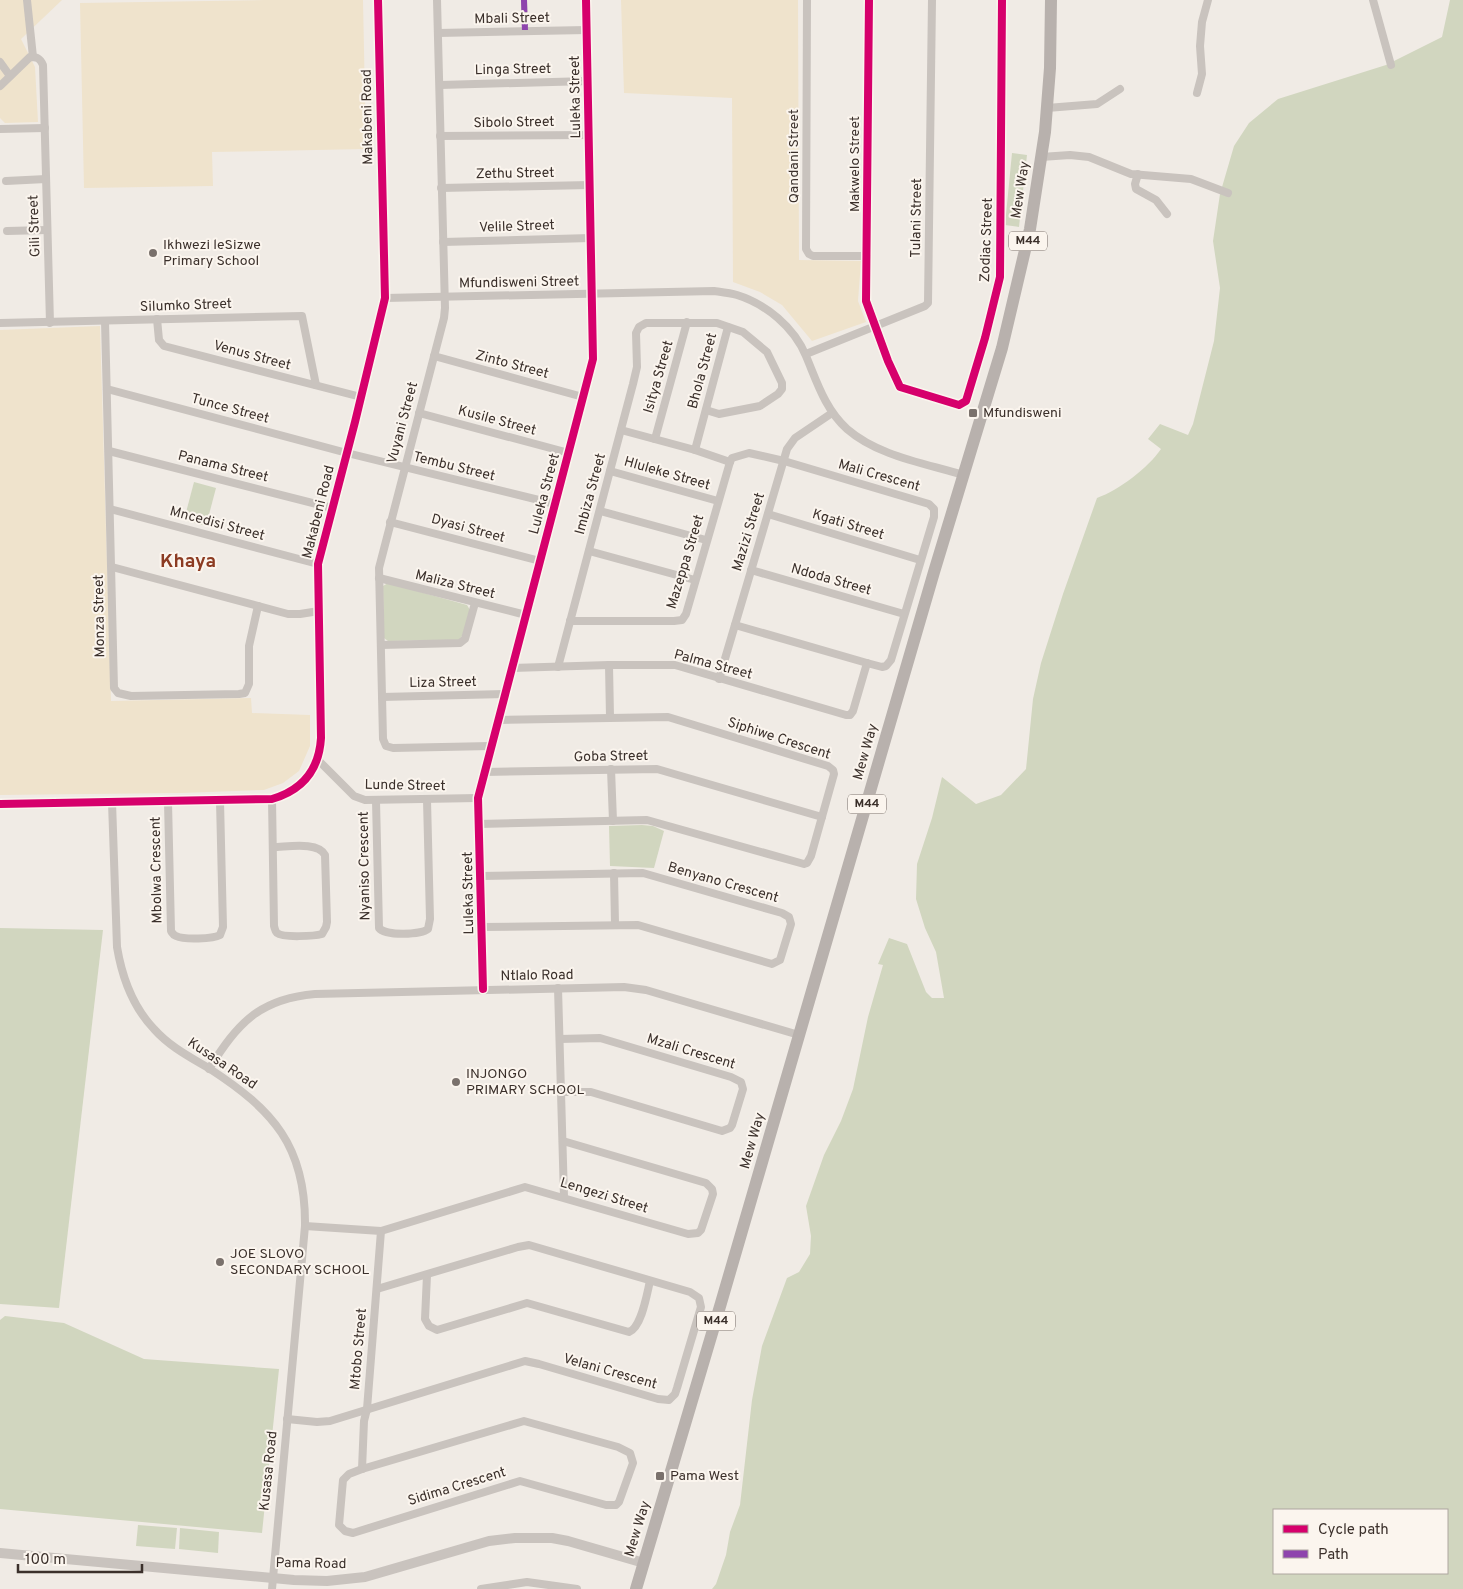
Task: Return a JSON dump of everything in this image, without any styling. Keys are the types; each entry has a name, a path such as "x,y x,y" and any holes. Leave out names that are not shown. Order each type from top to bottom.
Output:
{"main road":[{"name":"Mew Way","path":"636,1589 1002,348 1030,229 1041,157 1047,108 1051,0"}],"street":[{"path":"0,86 25,61 33,57 27,0"},
{"name":"Makabeni Road","path":"0,804 272,799 294,790 312,772 318,760 321,738 318,564 362,397 385,298 378,0"},
{"name":"Vuyani Street","path":"437,0 444,318 379,568 383,739 384,744 389,748 491,746"},
{"path":"524,0 525,31"},
{"name":"Luleka Street","path":"483,989 478,798 593,359 586,0"},
{"name":"Qandani Street","path":"807,0 806,249 812,256 867,256"},
{"name":"Makwelo Street","path":"869,0 866,301 876,326"},
{"name":"Tulani Street","path":"806,354 925,306 928,301 932,0"},
{"name":"Zodiac Street","path":"876,326 888,361 900,387 957,405 965,403 985,338 1000,278 1002,0"},
{"path":"1197,94 1202,74 1200,46 1202,22 1208,0"},
{"path":"1373,0 1391,65"},
{"name":"Mbali Street","path":"438,33 587,30"},
{"name":"Gili Street","path":"33,57 41,60 43,64 50,322"},
{"path":"0,62 10,76"},
{"name":"Linga Street","path":"440,85 588,81"},
{"path":"1047,108 1097,104 1120,89"},
{"path":"1,127 45,128"},
{"name":"Sibolo Street","path":"440,136 589,134"},
{"path":"1041,157 1070,155 1088,157 1100,160 1125,172 1191,179 1228,193"},
{"path":"1138,174 1135,184 1136,189 1156,200 1167,214"},
{"path":"6,181 46,179"},
{"name":"Zethu Street","path":"441,188 590,185"},
{"path":"7,231 47,230"},
{"name":"Velile Street","path":"443,242 591,238"},
{"name":"Mfundisweni Street","path":"385,298 714,291 736,295 755,302 774,313 792,333 806,354 815,380 832,413 847,429 877,448 963,475"},
{"name":"Silumko Street","path":"0,323 302,316 316,385"},
{"name":"Venus Street","path":"157,319 159,340 164,346 362,397"},
{"name":"Monza Street","path":"105,321 112,567 113,683 118,693 124,696 239,694 245,692 249,684 249,646 258,606"},
{"name":"Bhola Street","path":"639,326 646,323 687,322 717,323 728,327 695,450"},
{"name":"Isitya Street","path":"655,439 687,322"},
{"name":"Imbiza Street","path":"558,667 637,367 636,333 639,326"},
{"path":"706,410 720,414 760,406 778,394 782,389 782,383 767,352 743,332 728,327"},
{"name":"Zinto Street","path":"434,356 583,397"},
{"name":"Tunce Street","path":"107,389 347,453"},
{"name":"Kusile Street","path":"419,413 569,452"},
{"name":"Mazizi Street","path":"719,678 787,449 795,438 832,413"},
{"path":"621,430 695,450 730,462"},
{"name":"Panama Street","path":"109,450 332,508"},
{"name":"Tembu Street","path":"347,453 555,504"},
{"name":"Mali Crescent","path":"730,462 732,458 749,454 784,461 929,504 934,509 889,664 882,667 735,626"},
{"name":"Mazeppa Street","path":"570,620 682,620 686,614 694,580 730,462"},
{"name":"Hluleke Street","path":"610,471 718,501"},
{"name":"Mncedisi Street","path":"110,509 318,564"},
{"path":"600,511 706,540"},
{"name":"Kgati Street","path":"768,514 920,560"},
{"name":"Dyasi Street","path":"390,522 540,561"},
{"path":"589,551 694,580"},
{"path":"112,567 288,614 319,611"},
{"name":"Ndoda Street","path":"751,570 904,614"},
{"name":"Maliza Street","path":"379,578 526,615"},
{"path":"381,645 460,643 465,639 475,603"},
{"name":"Palma Street","path":"512,668 669,664 846,715 852,711 868,663"},
{"path":"609,665 610,718"},
{"name":"Liza Street","path":"382,697 505,694"},
{"name":"Siphiwe Crescent","path":"479,824 653,821 804,864 807,863 811,856 834,774 833,770 828,766 668,718 498,720"},
{"name":"Lunde Street","path":"318,760 354,796 365,800 478,798"},
{"path":"611,769 613,821"},
{"name":"Goba Street","path":"484,772 650,769 665,771 822,817"},
{"path":"272,799 273,847 275,930 286,936 322,934 326,927 325,855 323,851 314,846 273,847"},
{"name":"Mbolwa Crescent","path":"168,802 171,930 178,938 213,938 220,935 223,927 220,800"},
{"name":"Nyaniso Crescent","path":"376,801 379,928 381,931 388,933 422,933 428,929 430,919 427,800"},
{"name":"Kusasa Road","path":"112,802 117,947 120,966 127,984 142,1014 154,1030 180,1051 244,1092 275,1122 286,1139 296,1162 300,1178 305,1226 272,1589"},
{"path":"614,872 615,924"},
{"name":"Benyano Crescent","path":"480,876 614,872 643,873 782,913 789,917 791,924 780,960 772,964 638,925 482,927"},
{"path":"558,988 564,1197"},
{"name":"Ntlalo Road","path":"209,1069 233,1033 243,1022 267,1006 282,999 316,994 483,989 624,988 646,990 800,1035"},
{"name":"Mzali Crescent","path":"560,1039 600,1038 731,1076 741,1082 743,1089 732,1125 730,1128 722,1131 591,1092 562,1092"},
{"name":"Lengezi Street","path":"305,1226 381,1231 519,1187 530,1187 694,1235 701,1230 712,1194 710,1186 701,1181 563,1141"},
{"name":"Mtobo Street","path":"362,1469 364,1421 367,1409 381,1231"},
{"name":"Velani Crescent","path":"287,1419 324,1422 525,1362 539,1364 658,1399 669,1400 675,1394 677,1388 701,1303 696,1294 529,1245 518,1246 377,1290"},
{"path":"427,1275 425,1319 429,1326 437,1330 528,1302 629,1332 638,1323 650,1281"},
{"name":"Sidima Crescent","path":"524,1421 618,1447 630,1453 633,1463 622,1498 616,1505 606,1505 520,1481 348,1533 339,1525 342,1484 349,1474 362,1469 524,1421"},
{"name":"Pama Road","path":"0,1553 312,1581 348,1580 365,1577 489,1541 515,1538 552,1538 644,1563"},
{"path":"482,1589 527,1582 578,1589"}],"green space":[{"path":"1450,0 1463,0 1463,1589 712,1589 716,1584 726,1555 730,1532 740,1505 752,1400 762,1346 787,1278 799,1272 810,1254 811,1236 806,1206 824,1155 841,1121 853,1089 868,1017 883,965 878,964 889,938 907,944 926,992 932,998 944,998 936,952 925,928 916,899 917,864 932,818 942,777 976,804 1001,795 1026,769 1033,699 1041,663 1097,498 1123,484 1149,464 1161,449 1148,439 1160,424 1188,435 1193,424 1214,341 1220,288 1213,241 1220,194 1234,146 1249,123 1278,99 1386,65 1442,37"},
{"path":"1012,153 1027,155 1019,227 1005,225"},
{"path":"194,482 216,488 206,526 184,520"},
{"path":"388,583 467,605 470,610 463,635 459,640 388,641 384,638 383,586"},
{"path":"609,826 653,826 664,831 654,868 610,866"},
{"path":"0,928 103,930 59,1308 0,1304"},
{"path":"5,1316 64,1323 144,1359 279,1369 262,1533 0,1509 0,1320"},
{"path":"138,1525 177,1528 175,1549 136,1546"},
{"path":"180,1528 219,1532 218,1553 179,1549"}],"sand":[{"path":"0,0 62,0 21,39 35,67 38,122 5,123 0,118"},
{"path":"363,0 366,149 212,152 213,186 84,188 80,3"},
{"path":"621,0 798,0 799,260 861,261 858,301 866,322 812,341 782,305 760,292 733,282 732,98 624,93"},
{"path":"100,326 111,701 251,698 252,713 310,715 310,746 299,771 283,783 264,790 0,795 0,330"}],"marked path":[{"path":"524,0 525,31"}],"cycle path":[{"path":"0,804 272,799 283,795 301,784 313,769 320,749 321,738 318,564 385,298 378,0"},
{"path":"483,989 478,798 593,359 586,0"},
{"path":"869,0 866,301 888,361 900,387 959,405 966,401 985,338 1000,277 1002,0"}],"place":[{"name":"Ikhwezi leSizwe Primary School","path":"153,253"},
{"name":"Mfundisweni","path":"973,413"},
{"name":"INJONGO PRIMARY SCHOOL","path":"456,1082"},
{"name":"JOE SLOVO SECONDARY SCHOOL","path":"220,1262"},
{"name":"Pama West","path":"660,1476"}],"district":[{"name":"Khaya","path":"188,562"}]}
